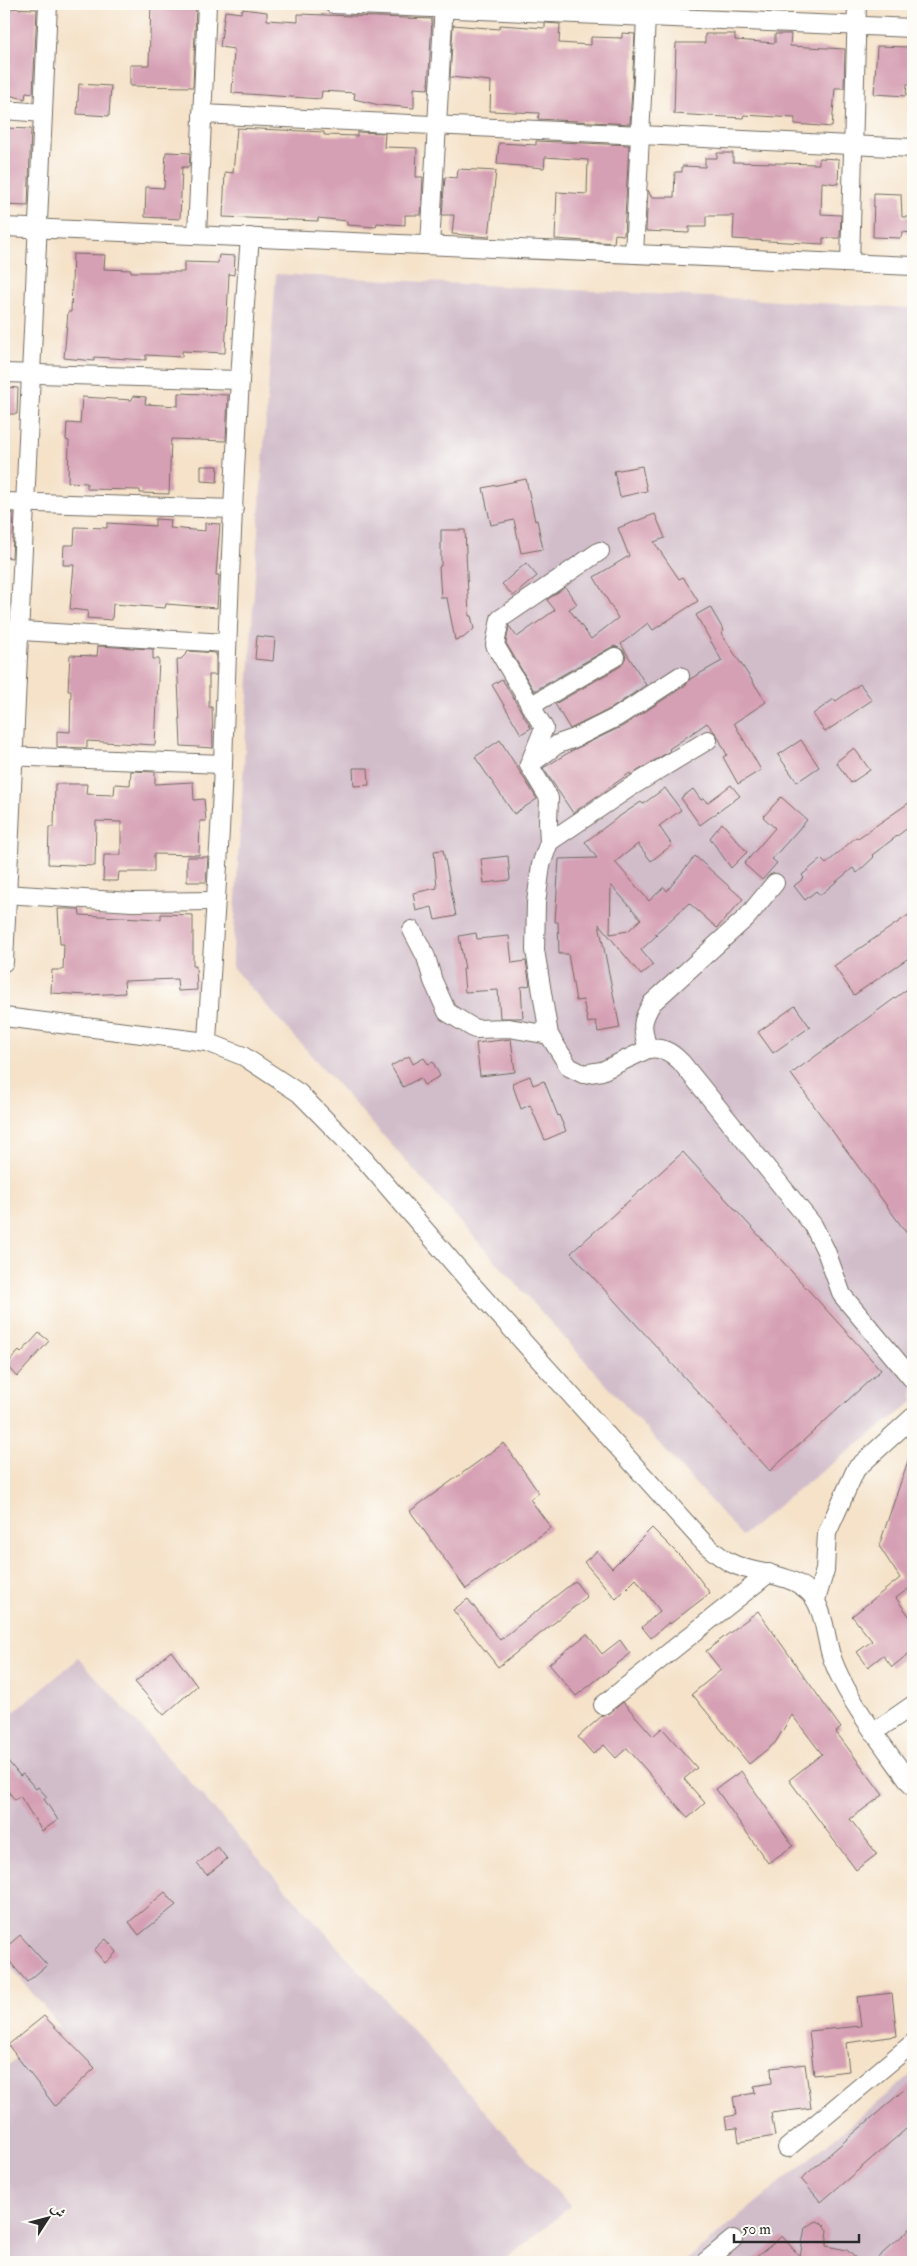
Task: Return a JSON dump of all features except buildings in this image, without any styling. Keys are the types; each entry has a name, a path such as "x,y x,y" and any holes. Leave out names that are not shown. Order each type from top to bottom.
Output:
{"street":[{"path":"4,962 11,630 25,503 48,4"},
{"path":"197,235 206,4"},
{"path":"334,4 444,6 646,18 913,28"},
{"path":"850,263 857,4"},
{"path":"430,245 444,6"},
{"path":"634,254 646,18"},
{"path":"4,110 43,113"},
{"path":"202,114 913,148"},
{"path":"4,227 913,266"},
{"path":"207,1042 223,764 226,643 239,380 250,237"},
{"path":"4,373 239,380"},
{"path":"4,502 234,509"},
{"path":"528,765 544,728 495,646 500,619 600,551"},
{"path":"11,630 226,643"},
{"path":"530,706 615,657"},
{"path":"528,765 558,744 575,738 617,716 680,676"},
{"path":"549,842 629,788 708,740"},
{"path":"8,756 223,764"},
{"path":"528,765 550,798 549,842 541,865 536,903 536,950 549,1035 569,1067 583,1074 602,1071 648,1049 656,1048 670,1051 681,1062 813,1225 826,1250 842,1296 913,1380"},
{"path":"648,1049 642,1027 644,1016 652,1003 747,917 775,883"},
{"path":"5,895 132,902 215,901"},
{"path":"412,930 426,957 433,981 447,1012 475,1029 509,1028 549,1035"},
{"path":"4,1017 207,1042 243,1056 298,1093 364,1159 473,1286 704,1543 731,1563 782,1576 803,1587 816,1600 837,1669 874,1732 913,1787"},
{"path":"816,1600 825,1570 827,1533 856,1469 913,1417"},
{"path":"603,1705 769,1573"},
{"path":"874,1732 913,1705"},
{"path":"787,2148 913,2043"},
{"path":"705,2262 734,2239"}],"shaded area":[{"path":"276,274 913,308 913,1402 790,1496 742,1536 232,967 255,574"},
{"path":"79,1658 570,2206 503,2262 4,2262 4,2068 59,2025 4,1959 4,1720"},
{"path":"913,2073 913,2262 684,2262"}]}
